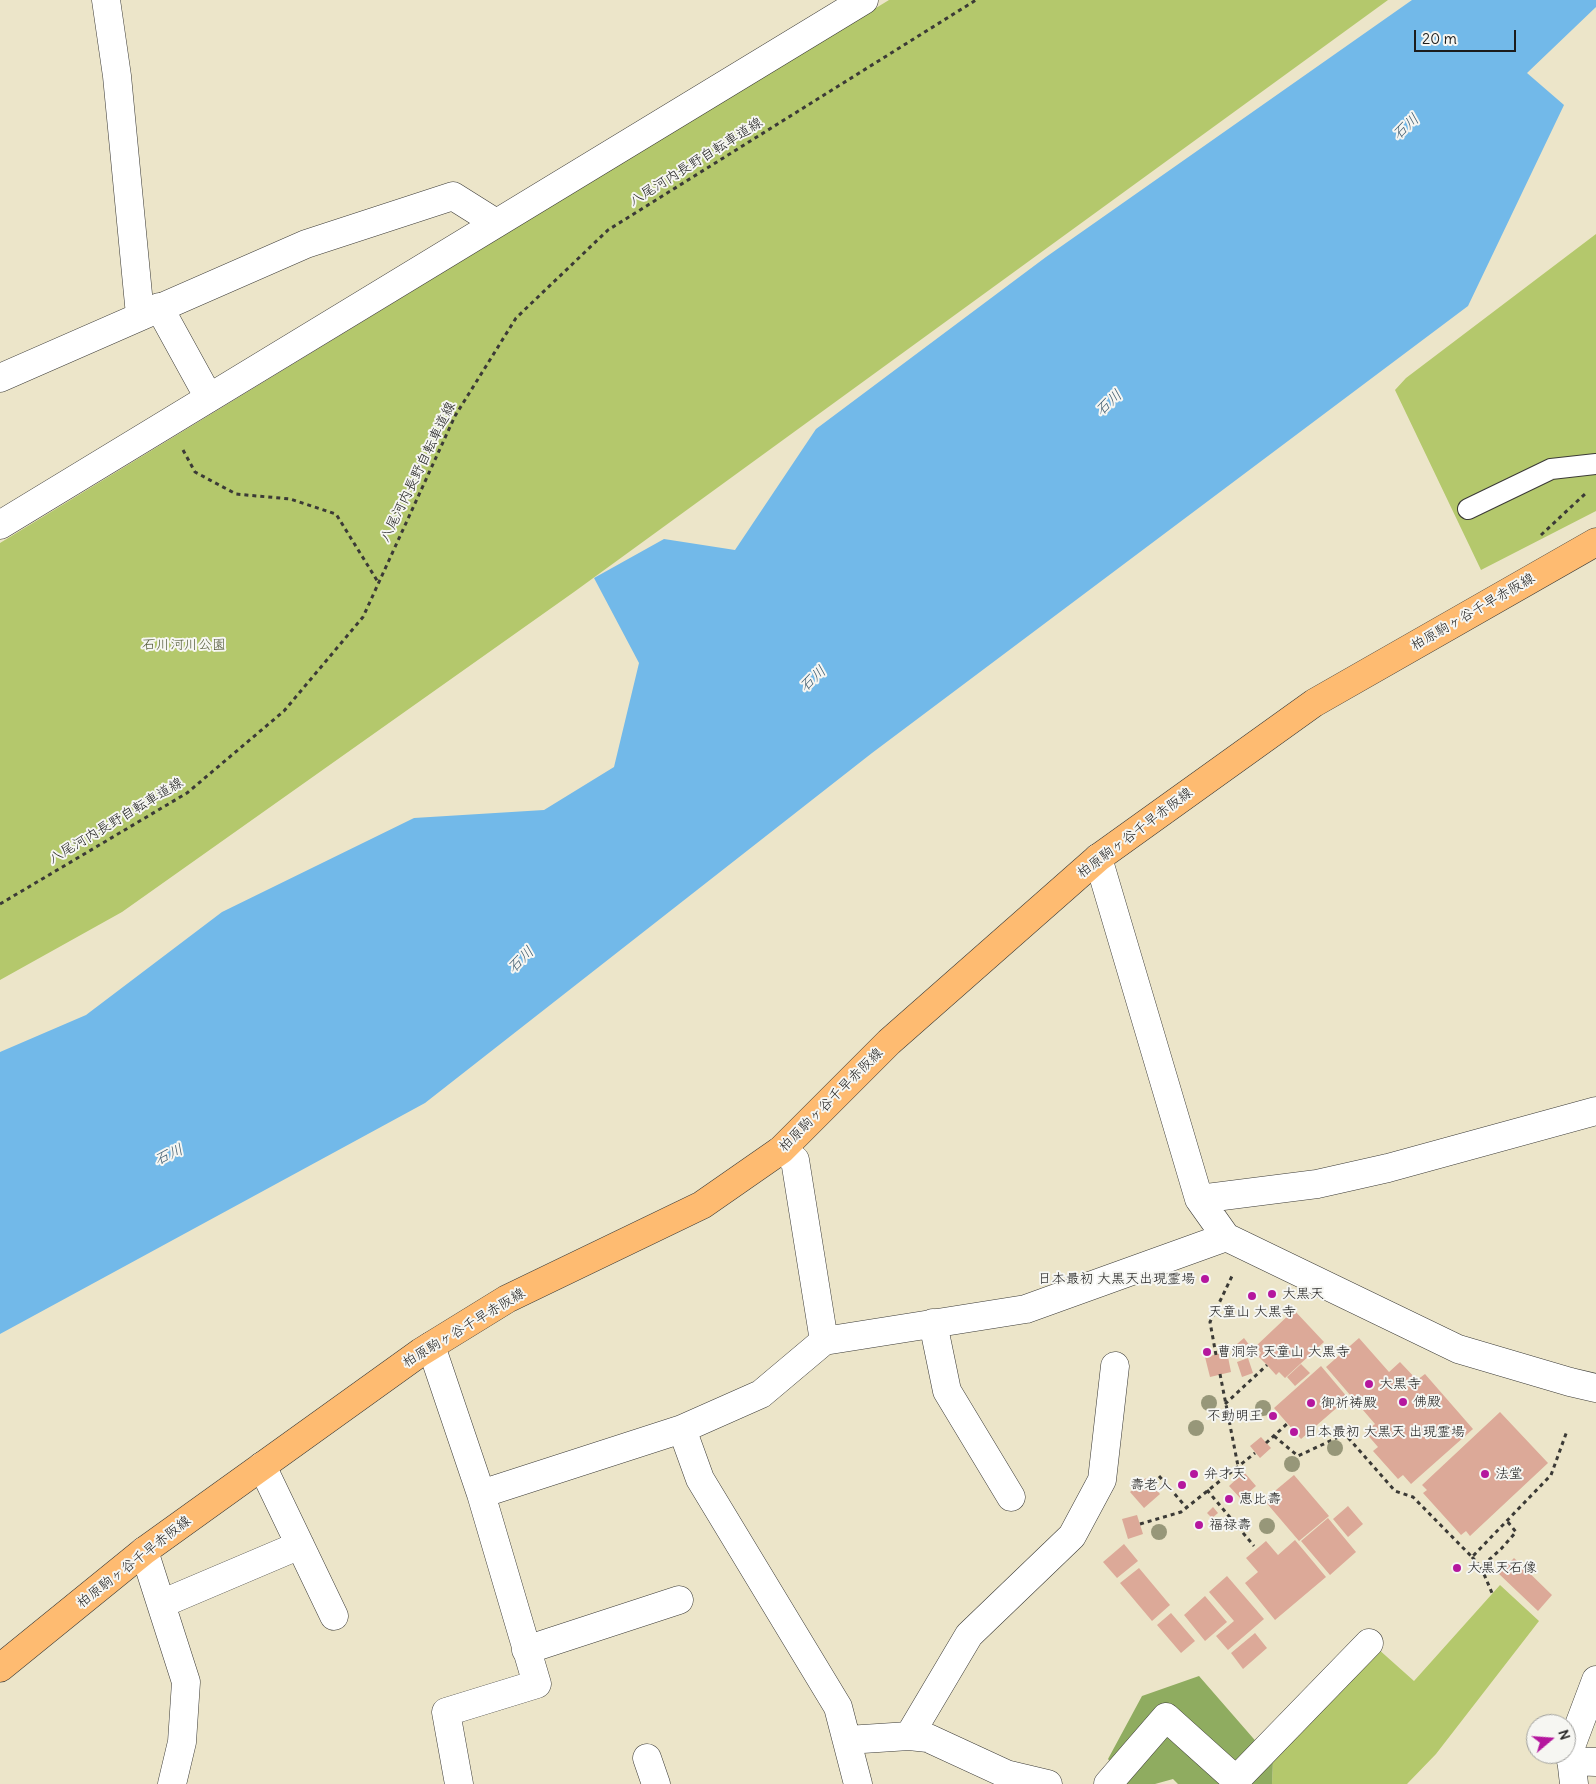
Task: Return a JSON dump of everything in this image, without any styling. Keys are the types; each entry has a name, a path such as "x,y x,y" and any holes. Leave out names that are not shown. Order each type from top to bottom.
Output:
{"main road":[{"name":"柏原駒ヶ谷千早赤阪線","path":"0,1668 144,1551 431,1346 507,1299 702,1205 781,1150 889,1042 1098,858 1314,702 1596,542"}],"street":[{"path":"106,0 149,311 210,398"},
{"path":"0,525 864,0"},
{"path":"0,378 149,311 306,244 453,196 496,223"},
{"path":"1098,858 1199,1199 1226,1237 1458,1349 1596,1388"},
{"path":"1199,1199 1335,1180 1398,1166 1596,1112"},
{"path":"781,1150 796,1160 824,1341"},
{"path":"481,1494 682,1429 761,1394 824,1341 1026,1309 1226,1237"},
{"path":"933,1323 947,1391 1011,1497"},
{"path":"431,1346 481,1494 537,1684 446,1712 459,1784"},
{"path":"909,1736 969,1635 1072,1536 1102,1480 1115,1366"},
{"path":"682,1429 700,1479 838,1707 858,1784"},
{"path":"262,1466 334,1616"},
{"path":"161,1604 300,1545"},
{"path":"144,1551 186,1682 182,1742 172,1784"},
{"path":"526,1650 679,1600"},
{"path":"1108,1784 1166,1717 1236,1780 1369,1643"},
{"path":"1581,1769 1570,1749 1596,1680"},
{"path":"847,1740 909,1736 928,1738 1006,1774 1048,1784"},
{"path":"647,1758 656,1784"}],"lane":[{"path":"1468,509 1551,469 1596,464"}],"path":[{"name":"八尾河内長野自転車道線","path":"0,904 187,793 284,710 363,617 455,416 516,318 608,230 976,0"},
{"path":"169,423 196,472 236,494 290,499 336,514 378,582"},
{"path":"1216,1355 1210,1322 1234,1273"},
{"path":"1225,1404 1267,1365"},
{"path":"1220,1374 1238,1466"},
{"path":"1266,1443 1288,1423"},
{"path":"1472,1557 1551,1475 1567,1430"},
{"path":"1274,1436 1298,1456 1345,1434 1395,1491 1413,1497 1472,1557 1481,1567 1492,1593"},
{"path":"1140,1524 1181,1512 1255,1452"},
{"path":"1159,1476 1186,1508"},
{"path":"1207,1490 1254,1546"},
{"path":"1481,1567 1516,1532 1506,1521"}],"green space":[{"name":"石川河川公園","path":"889,0 1388,0 574,592 122,912 0,980 0,543"},
{"path":"1596,234 1596,511 1481,570 1395,390 1406,378"},
{"path":"1500,1585 1539,1621 1436,1754 1407,1784 1272,1784 1273,1761 1377,1648 1414,1681"},
{"path":"1199,1676 1273,1761 1272,1784 1178,1784 1173,1779 1155,1784 1127,1784 1108,1759 1142,1696"}],"water":[{"name":"石川","path":"1412,0 1596,0 1596,7 1527,73 1564,105 1468,306 872,753 425,1103 0,1334 0,1052 86,1015 222,912 414,818 544,810 614,767 639,663 594,578 664,539 735,550 816,429 1046,257"}],"building":[{"path":"1294,1310 1324,1342 1285,1378 1279,1372 1276,1375 1258,1356 1261,1353 1256,1346"},
{"path":"1244,1338 1250,1346 1243,1351 1237,1344"},
{"name":"佛殿","path":"1359,1338 1389,1372 1400,1362 1417,1380 1425,1374 1473,1429 1411,1484 1403,1475 1398,1479 1373,1451 1378,1447 1365,1432 1375,1424 1326,1367"},
{"path":"1227,1352 1231,1372 1210,1377 1205,1357"},
{"path":"1248,1358 1253,1373 1242,1377 1237,1362"},
{"path":"1301,1364 1310,1373 1295,1386 1287,1377"},
{"name":"御祈祷殿","path":"1321,1366 1348,1398 1301,1439 1274,1408"},
{"name":"法堂","path":"1500,1412 1548,1463 1470,1536 1466,1531 1461,1535 1423,1493 1427,1490 1422,1485"},
{"path":"1261,1437 1271,1448 1260,1458 1250,1446"},
{"path":"1195,1468 1200,1474 1194,1479 1189,1473"},
{"path":"1244,1472 1256,1486 1241,1499 1229,1486"},
{"path":"1294,1475 1329,1516 1299,1541 1264,1500"},
{"path":"1146,1478 1160,1494 1144,1508 1130,1492"},
{"path":"1182,1479 1188,1485 1181,1491 1176,1485"},
{"path":"1229,1493 1234,1499 1228,1504 1223,1498"},
{"path":"1348,1506 1363,1524 1348,1537 1333,1519"},
{"path":"1213,1507 1218,1513 1212,1518 1207,1513"},
{"path":"1137,1515 1143,1534 1128,1539 1122,1519"},
{"path":"1328,1518 1356,1552 1330,1575 1301,1541"},
{"path":"1199,1519 1204,1525 1198,1531 1193,1524"},
{"path":"1295,1540 1326,1577 1275,1620 1245,1583 1258,1572 1246,1558 1266,1541 1278,1555"},
{"path":"1124,1544 1138,1561 1117,1578 1103,1562"},
{"path":"1514,1558 1552,1595 1538,1611 1499,1574"},
{"path":"1139,1568 1170,1605 1152,1621 1120,1583"},
{"path":"1227,1576 1264,1619 1228,1650 1216,1636 1234,1621 1209,1592"},
{"path":"1205,1596 1227,1622 1205,1641 1184,1615"},
{"path":"1171,1613 1195,1641 1181,1653 1157,1625"},
{"path":"1255,1633 1267,1648 1243,1669 1231,1653"}],"place":[{"name":"日本最初 大黒天出現霊場","path":"1205,1279"},
{"name":"大黒天","path":"1272,1294"},
{"name":"天童山 大黒寺","path":"1252,1296"},
{"name":"曹洞宗 天童山 大黒寺","path":"1207,1352"},
{"name":"大黒寺","path":"1369,1384"},
{"name":"佛殿","path":"1403,1402"},
{"name":"御祈祷殿","path":"1311,1403"},
{"name":"不動明王","path":"1273,1416"},
{"name":"日本最初 大黒天 出現霊場","path":"1294,1432"},
{"name":"弁才天","path":"1194,1474"},
{"name":"法堂","path":"1485,1474"},
{"name":"壽老人","path":"1182,1485"},
{"name":"恵比壽","path":"1229,1499"},
{"name":"福禄壽","path":"1199,1525"},
{"name":"大黒天石像","path":"1457,1568"}]}
